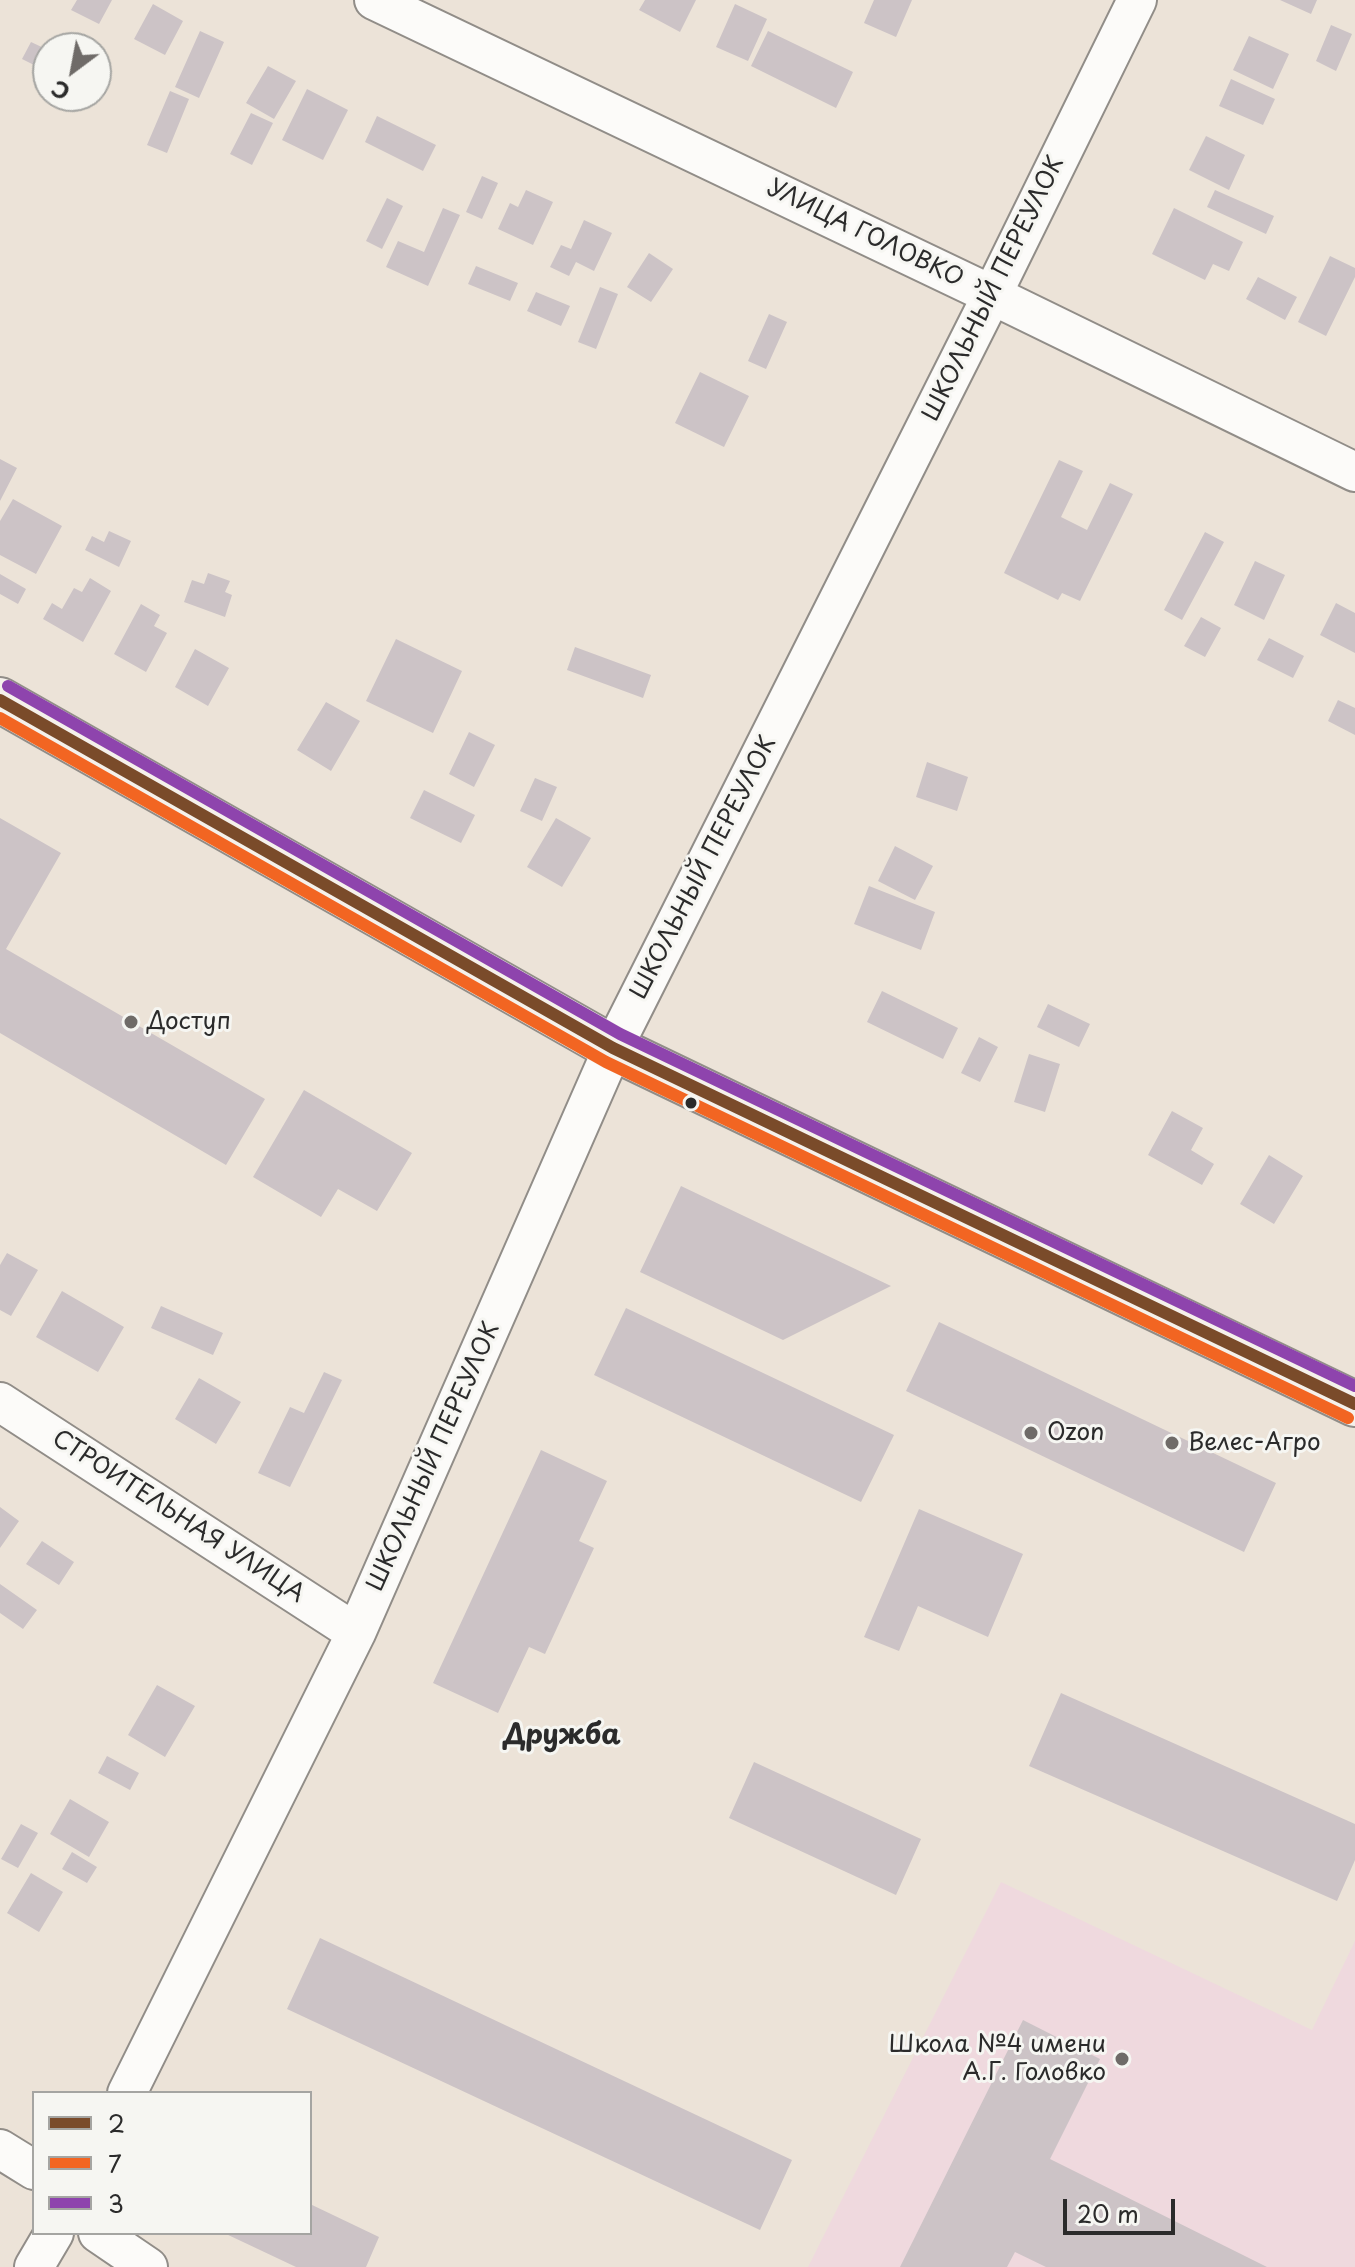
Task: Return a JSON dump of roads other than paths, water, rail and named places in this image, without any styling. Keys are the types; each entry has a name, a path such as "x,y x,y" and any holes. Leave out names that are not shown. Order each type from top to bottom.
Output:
{"main road":[{"path":"0,700 613,1048 1355,1404"}],"street":[{"name":"УЛИЦА ГОЛОВКО","path":"374,0 1355,472"},
{"name":"ШКОЛЬНЫЙ ПЕРЕУЛОК","path":"128,2091 356,1633 613,1048 1137,0"},
{"name":"СТРОИТЕЛЬНАЯ УЛИЦА","path":"0,1402 356,1633"},
{"path":"0,2149 32,2169"},
{"path":"34,2267 53,2235"},
{"path":"101,2235 148,2267"}],"place":[{"name":"Доступ","path":"131,1022"},
{"name":"Ozon","path":"1031,1433"},
{"name":"Велес-Агро","path":"1172,1443"},
{"name":"Школа №4 имени А.Г. Головко","path":"1122,2059"}],"district":[{"name":"Дружба","path":"562,1736"}]}
